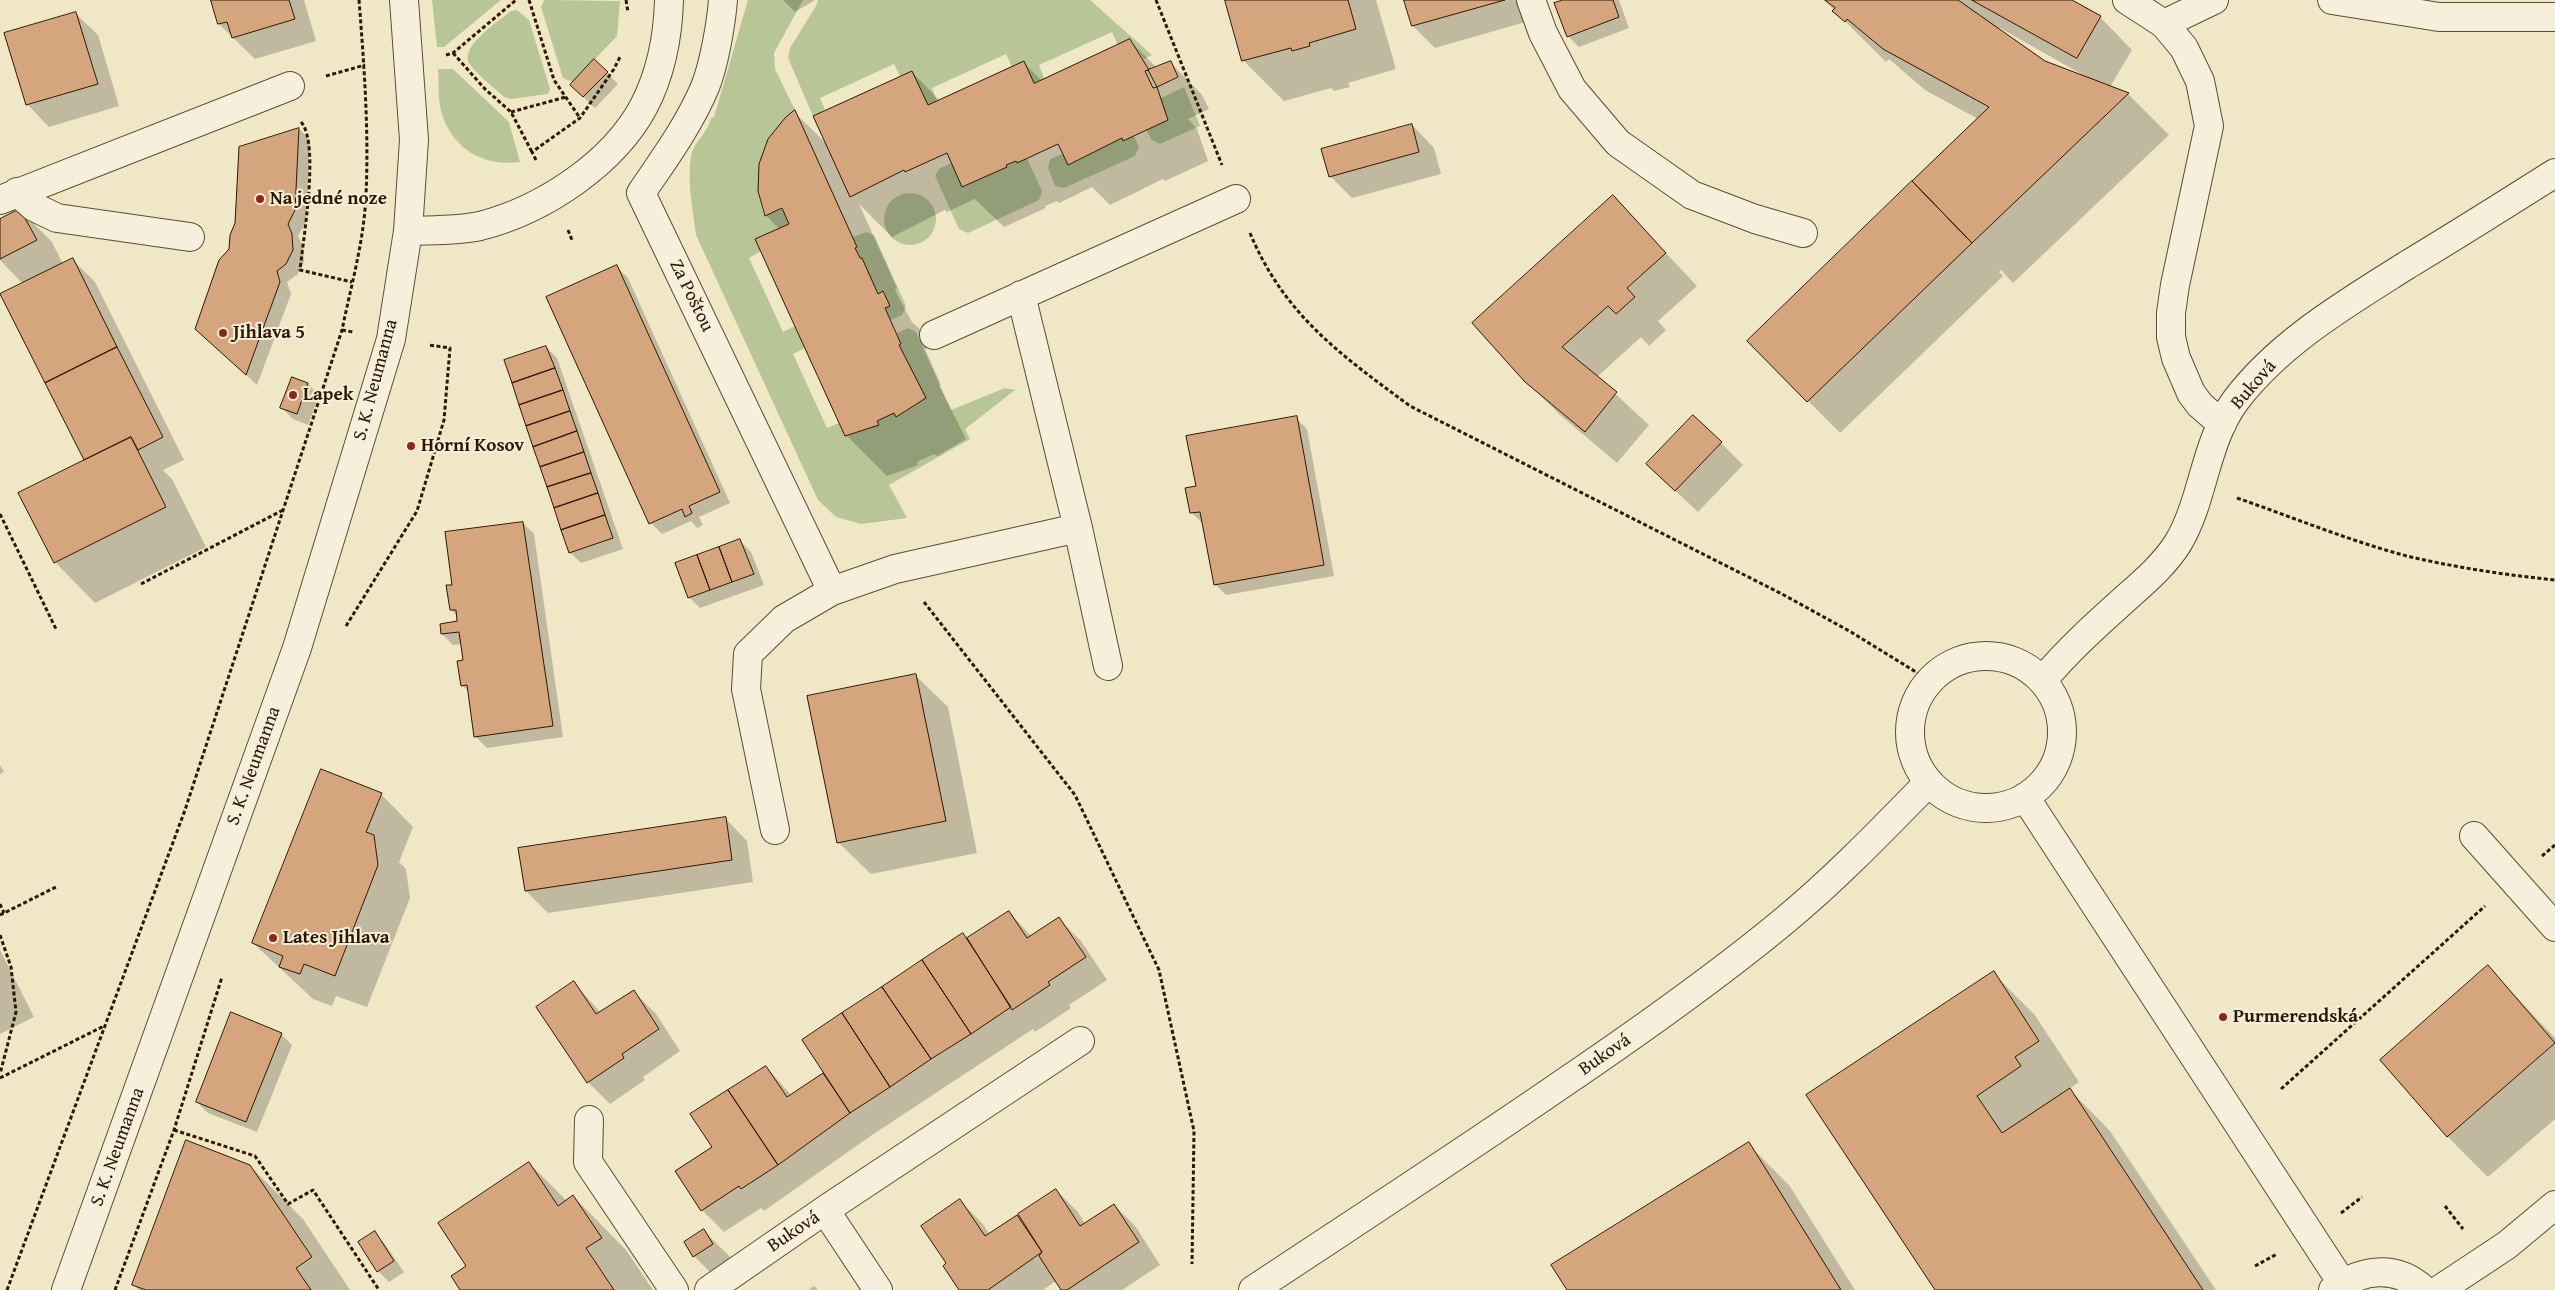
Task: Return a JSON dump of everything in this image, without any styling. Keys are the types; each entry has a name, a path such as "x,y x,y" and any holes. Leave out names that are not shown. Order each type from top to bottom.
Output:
{"street":[{"path":"404,0 414,140 408,232 478,226 519,214 563,191 620,141 644,106 660,64 668,29 670,0"},
{"name":"Za Poštou","path":"723,0 721,20 706,85 684,129 641,193 832,591"},
{"path":"1531,0 1543,32 1572,89 1618,143 1692,195 1755,218 1803,232"},
{"path":"2127,0 2164,24 2184,48 2200,81 2209,126 2175,285 2171,313 2171,337 2176,358 2191,394 2200,405 2222,424"},
{"path":"2164,24 2214,0"},
{"path":"2332,0 2439,17 2555,17"},
{"path":"8,196 283,89"},
{"name":"Buková","path":"2043,680 2070,650 2162,563 2178,543 2200,484 2210,450 2222,424 2236,400 2252,383 2294,342 2322,320 2555,173"},
{"path":"8,196 57,218 190,237"},
{"path":"934,335 1236,199"},
{"name":"S. K. Neumanna","path":"66,1290 297,648 391,339 408,232"},
{"path":"1021,295 1078,528 1108,666"},
{"path":"775,830 746,689 748,654 784,619 832,591 895,569 1078,528"},
{"path":"1974,656 1999,656 2024,665 2043,680 2058,707 2062,721 2062,744 2055,764 2042,783 2025,797 2006,806 1985,808 1964,804 1945,796 1929,782 1917,764 1910,735 1910,720 1917,699 1929,680 1950,664 1974,656"},
{"name":"Buková","path":"1253,1290 1494,1132 1694,992 1823,887 1870,843 1929,782"},
{"path":"2025,797 2338,1286 2362,1274 2383,1272 2404,1277 2424,1290"},
{"path":"2474,836 2555,927"},
{"path":"825,1210 1080,1041"},
{"path":"589,1120 588,1162 674,1290"},
{"path":"2439,1290 2507,1244 2555,1205"},
{"name":"Buková","path":"709,1290 825,1210 878,1290"}],"path":[{"path":"7,1290 185,810 342,330 366,196 364,65 359,0"},
{"path":"530,0 554,80 580,118"},
{"path":"626,0 629,17"},
{"path":"1156,0 1255,244 1276,284 1300,316 1342,354 1410,406 1782,594 1851,632 1929,680"},
{"path":"532,152 580,118 614,69 623,50"},
{"path":"453,53 485,89 511,112 553,196 572,240"},
{"path":"283,89 306,127 310,162 309,197 300,270 352,282"},
{"path":"511,112 566,97"},
{"path":"344,628 417,511 444,420 450,348"},
{"path":"2200,484 2343,536 2410,556 2508,575 2555,580"},
{"path":"141,584 284,510"},
{"path":"0,514 56,630"},
{"path":"895,569 927,606 1075,795 1159,970 1194,1131 1192,1264"},
{"path":"2280,1089 2555,845"},
{"path":"0,904 2,914 58,886"},
{"path":"0,935 11,967 16,1012 0,1076"},
{"path":"115,1290 174,1130 224,971"},
{"path":"0,1076 106,1024"},
{"path":"174,1130 255,1156 288,1204 313,1190 379,1290"}],"green space":[{"path":"432,0 501,0 444,47 437,47"},
{"path":"544,0 620,1 617,36 573,82 563,78 541,7"},
{"path":"748,0 803,0 774,53 775,69 795,110 783,121 767,144 761,157 758,185 764,215 782,208 789,224 761,251 749,258 783,332 795,326 805,348 793,354 827,428 839,423 845,436 894,413 896,416 926,398 899,345 901,344 897,333 908,328 916,332 951,410 1005,388 1015,390 965,429 970,439 889,485 907,518 861,524 836,517 818,500 696,235 690,182 690,161 696,143 708,127 711,118 714,117"},
{"path":"818,0 1090,0 1152,55 1144,59 1130,39 1118,45 1112,32 1039,65 1044,78 1034,83 1024,62 1012,67 1006,54 932,88 937,101 928,105 912,71 900,76 894,64 820,98 825,110 813,116 788,58 790,48"},
{"path":"517,10 529,20 550,89 548,94 511,99 504,97 480,76 469,63 470,49 482,34 511,11"},
{"path":"438,69 453,69 509,122 520,162 506,163 482,158 471,153 453,136 441,111"},
{"path":"1184,87 1200,126 1160,144 1152,140 1146,130 1168,120 1161,98"},
{"path":"1134,136 1139,147 1135,156 1064,188 1055,186 1048,168 1050,159 1063,154 1069,165 1122,138 1124,140"},
{"path":"1027,158 1042,191 1039,200 968,233 959,229 935,176 939,169 951,163 962,187 1006,167 1006,165"},
{"path":"905,193 915,193 925,197 932,204 936,219 932,234 925,241 915,245 905,245 895,241 888,234 884,224 884,214 888,204 895,197"},
{"path":"866,232 874,235 906,306 902,315 891,320 885,308 890,306 884,291 878,294 855,248 857,247 853,237"}],"building":[{"path":"211,0 289,0 295,19 232,38 227,22 218,24"},
{"path":"1225,0 1348,0 1356,29 1309,43 1310,46 1292,51 1291,48 1242,61"},
{"path":"1404,0 1505,0 1412,26"},
{"path":"1563,0 1613,0 1619,17 1567,37 1554,3"},
{"path":"1825,0 1958,0 2045,61 2129,93 1972,243 1912,181 1989,107 1883,49 1847,19 1845,22 1832,11 1835,8"},
{"path":"1972,0 2072,0 2101,16 2077,58"},
{"path":"76,12 98,84 26,105 4,33"},
{"path":"1130,39 1149,70 1145,71 1153,88 1157,87 1168,120 1123,141 1122,138 1068,165 1058,144 1017,163 1016,161 1006,165 1007,167 962,187 947,153 905,172 904,170 850,197 813,116 912,71 928,105 1024,61 1034,83"},
{"path":"594,59 608,72 583,97 570,85"},
{"path":"1171,61 1178,77 1157,87 1148,70"},
{"path":"795,110 857,247 855,248 860,258 862,258 878,294 883,291 890,306 885,308 901,344 899,345 926,398 896,417 894,413 877,421 879,425 845,436 755,239 789,224 782,208 765,216 758,191 759,164 768,139 785,118"},
{"path":"1412,124 1419,152 1329,177 1321,149"},
{"path":"299,128 295,210 288,224 292,234 293,250 286,264 277,271 280,282 246,375 195,329 219,260 229,249 230,235 235,223 239,147"},
{"path":"1912,181 1972,243 1807,402 1747,341"},
{"path":"1613,195 1666,253 1627,288 1635,297 1616,314 1608,306 1562,347 1617,392 1585,432 1525,382 1472,323"},
{"path":"20,209 37,240 0,259 0,219"},
{"path":"73,258 117,347 45,383 0,294"},
{"path":"617,265 720,492 689,506 692,513 685,517 682,509 649,524 546,297"},
{"path":"546,346 555,368 512,383 504,360"},
{"path":"117,347 163,437 138,450 131,437 84,460 45,383"},
{"path":"555,368 563,390 519,405 512,383"},
{"path":"292,377 308,383 297,414 280,408"},
{"path":"563,390 570,411 526,426 519,405"},
{"path":"570,411 577,431 533,447 526,426"},
{"path":"1693,415 1722,442 1675,491 1646,464"},
{"path":"1297,416 1324,565 1214,585 1200,512 1190,513 1185,488 1196,486 1186,436"},
{"path":"577,431 584,452 540,467 533,447"},
{"path":"131,437 166,507 54,563 18,493"},
{"path":"584,452 591,473 547,487 540,467"},
{"path":"591,473 598,493 554,508 547,487"},
{"path":"598,493 605,515 561,530 554,508"},
{"path":"605,515 613,538 569,553 561,530"},
{"path":"523,522 553,726 474,737 467,685 461,686 457,661 463,660 459,632 441,634 440,624 457,621 456,610 450,610 446,585 452,585 445,532"},
{"path":"740,539 754,574 732,582 719,547"},
{"path":"719,547 732,582 710,590 697,555"},
{"path":"697,555 710,590 688,598 675,563"},
{"path":"916,674 946,821 837,843 807,696"},
{"path":"321,769 382,793 366,832 374,835 378,865 335,976 304,964 300,974 279,967 283,956 252,943"},
{"path":"726,817 732,860 525,891 518,848"},
{"path":"1009,911 1027,938 1059,917 1086,957 1048,982 1050,985 1012,1010 967,938"},
{"path":"963,933 1011,1007 971,1034 922,960"},
{"path":"922,960 971,1034 931,1059 882,987"},
{"path":"2488,965 2555,1043 2447,1137 2380,1060"},
{"path":"1994,971 2039,1041 2015,1057 2021,1066 1977,1096 2002,1133 2070,1088 2203,1290 1935,1290 1806,1095"},
{"path":"574,981 596,1014 634,990 659,1029 622,1054 624,1058 587,1083 536,1007"},
{"path":"882,987 931,1059 890,1087 842,1013"},
{"path":"231,1012 282,1033 246,1122 196,1102"},
{"path":"842,1013 890,1087 850,1113 802,1040"},
{"path":"766,1066 787,1097 823,1073 850,1113 778,1165 728,1090"},
{"path":"728,1090 778,1165 741,1189 739,1186 701,1211 675,1171 712,1147 690,1114"},
{"path":"186,1140 250,1165 312,1257 296,1268 311,1290 146,1290 132,1285"},
{"path":"1749,1142 1841,1290 1567,1290 1551,1265"},
{"path":"529,1162 558,1206 573,1195 602,1238 586,1248 614,1290 460,1290 451,1276 466,1266 438,1223"},
{"path":"1056,1189 1080,1226 1114,1204 1139,1242 1067,1290 1061,1290 1039,1256 1042,1252 1018,1214"},
{"path":"960,1199 985,1236 1017,1215 1042,1252 988,1290 959,1290 943,1266 946,1263 921,1226"},
{"path":"704,1229 713,1244 693,1257 684,1242"},
{"path":"375,1231 394,1261 377,1272 358,1242"}],"place":[{"name":"Na jedné noze","path":"260,199"},
{"name":"Jihlava 5","path":"223,333"},
{"name":"Lapek","path":"293,395"},
{"name":"Horní Kosov","path":"411,446"},
{"name":"Lates Jihlava","path":"273,938"},
{"name":"Purmerendská","path":"2223,1017"}]}
